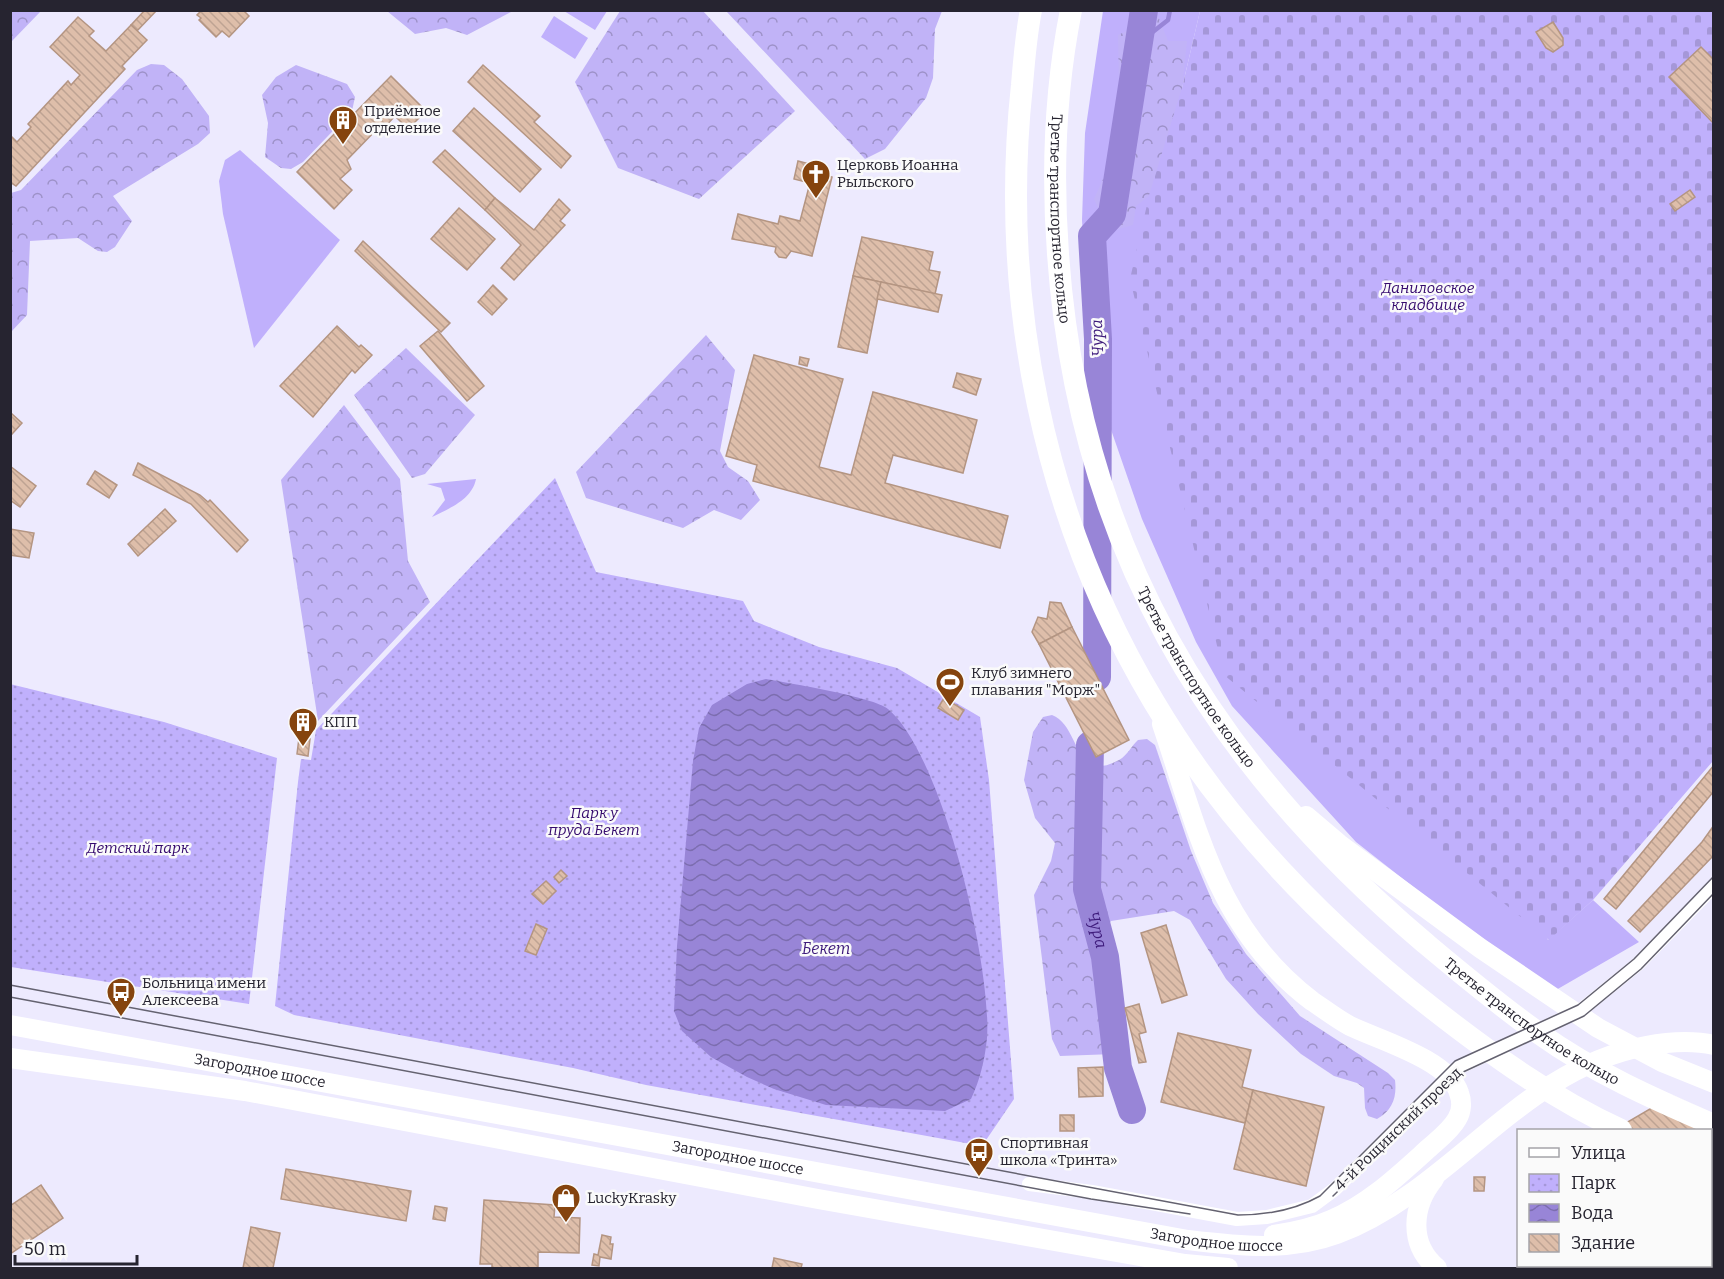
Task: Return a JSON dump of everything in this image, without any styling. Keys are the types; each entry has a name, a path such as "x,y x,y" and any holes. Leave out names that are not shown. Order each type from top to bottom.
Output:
{"main road":[{"path":"1031,10 1017,127 1014,218 1019,294 1027,355 1058,484 1108,613 1151,698 1203,775 1257,845 1315,908 1371,960 1494,1056 1596,1119 1617,1129"},
{"name":"Третье транспортное кольцо","path":"1071,10 1056,128 1055,216 1060,290 1080,411 1117,533 1145,595 1183,667 1222,728 1255,772 1326,852 1399,921 1541,1035 1623,1084 1713,1125"},
{"path":"1151,698 1203,852 1224,899 1249,938 1277,970 1311,1000 1347,1024 1430,1063 1448,1076 1456,1086 1461,1101 1457,1120 1396,1178 1364,1203 1332,1220 1303,1230 1265,1237 1203,1242"},
{"path":"1255,772 1339,844 1480,948 1598,1028 1662,1062 1713,1083"},
{"name":"Загородное шоссе","path":"10,1025 1203,1242 1266,1247 1305,1244 1337,1234 1391,1207 1445,1165"},
{"path":"1437,1269 1430,1263 1419,1243 1416,1232 1416,1215 1428,1186 1445,1165 1534,1094 1581,1067 1627,1049 1666,1042 1713,1045"},
{"name":"Загородное шоссе","path":"10,1058 245,1091 886,1211 1185,1264 1228,1269"}],"street":[{"name":"4-й Рощинский проезд","path":"1029,1184 1092,1192 1237,1219 1267,1217 1297,1210 1323,1200 1448,1076 1458,1068 1581,1010 1638,964 1713,886"}],"green space":[{"path":"10,11 41,11 11,42"},
{"path":"387,11 513,11 467,35 446,28 415,34"},
{"path":"564,11 607,11 595,30"},
{"path":"620,11 703,11 795,111 699,199 618,168 575,82"},
{"path":"726,11 942,11 935,29 933,78 926,98 885,149 865,159"},
{"path":"1103,11 1200,11 1182,88 1548,940 1593,900 1639,942 1556,990 1440,908 1356,842 1232,706 1196,642 1142,519 1108,421 1087,306 1082,220 1085,133"},
{"name":"Даниловское кладбище","path":"1200,11 1713,11 1713,761 1593,900 1549,940 1224,675 1130,279 1149,196 1182,88"},
{"path":"554,16 588,38 575,59 541,37"},
{"path":"1158,16 1168,41 1187,41 1182,88 1149,196 1136,206 1133,225 1115,230 1100,212 1094,199 1108,168 1116,119 1119,89 1118,35"},
{"path":"151,64 164,65 182,79 209,116 210,133 198,144 113,196 132,221 115,247 107,252 98,251 78,238 30,241 27,315 11,332 11,193 21,190 137,70"},
{"path":"296,65 347,84 355,97 352,111 303,162 291,169 281,168 265,157 268,123 262,95 276,77"},
{"path":"240,150 340,240 254,348 223,214 219,181 225,160"},
{"path":"706,335 735,370 720,451 728,467 748,481 760,500 741,520 714,510 683,528 586,498 576,472"},
{"path":"406,348 475,415 425,474 412,478 354,395"},
{"path":"344,405 400,479 408,561 430,602 318,721 281,480"},
{"name":"Парк у пруда Бекет","path":"555,478 596,572 743,601 754,621 819,647 897,668 980,717 989,780 1014,1099 982,1146 646,1085 573,1068 294,1015 275,1006 301,759 311,760 316,730"},
{"path":"476,479 470,493 465,498 432,517 445,500 441,488 427,484"},
{"name":"Детский парк","path":"10,684 164,722 277,758 249,1004 11,967"},
{"path":"1052,715 1061,721 1085,760 1093,765 1104,766 1119,760 1138,740 1147,739 1155,745 1191,851 1213,903 1246,954 1300,1016 1388,1073 1395,1080 1393,1102 1387,1112 1377,1119 1368,1116 1365,1108 1364,1088 1357,1083 1334,1076 1301,1054 1258,1014 1226,979 1190,920 1174,911 1111,921 1104,932 1120,1047 1114,1054 1060,1056 1052,1039 1034,895 1051,861 1055,843 1035,818 1024,780 1033,732 1043,717"}],"water":[{"name":"Бекет","path":"766,679 849,695 880,704 888,709 908,733 927,770 945,815 960,864 981,963 986,1005 986,1046 982,1069 974,1092 971,1099 945,1111 826,1105 774,1089 747,1077 711,1057 682,1031 674,1011 677,946 693,761 699,728 712,705 747,684"}],"building":[{"path":"145,10 157,10 137,31 131,25"},
{"path":"202,10 243,10 249,16 229,37 222,31 216,37 197,15"},
{"path":"78,17 94,31 89,36 106,51 131,25 147,40 122,66 125,69 16,186 10,182 10,135 17,142 31,127 28,124 68,81 71,85 80,75 50,47"},
{"path":"1553,22 1563,38 1563,45 1553,52 1546,48 1536,32"},
{"path":"1701,47 1714,60 1714,124 1669,77"},
{"path":"483,65 540,116 534,122 571,156 561,168 468,82"},
{"name":"Приёмное отделение","path":"391,76 426,111 408,129 395,116 382,130 379,127 347,160 351,169 340,179 352,190 334,209 297,172"},
{"path":"474,108 541,169 520,192 453,131"},
{"path":"445,150 495,198 485,210 433,162"},
{"name":"Церковь Иоанна Рыльского","path":"798,161 821,167 819,174 832,177 812,256 791,251 786,258 779,257 775,252 776,247 732,239 738,214 778,224 780,216 800,221 810,183 794,179"},
{"path":"1690,190 1695,197 1675,211 1670,204"},
{"path":"495,198 534,230 559,199 570,210 560,221 565,225 514,280 501,268 521,245 485,210"},
{"path":"459,208 495,239 467,270 431,239"},
{"path":"862,237 933,252 929,270 940,272 935,294 853,276"},
{"path":"363,241 450,323 441,332 355,251"},
{"path":"853,276 881,282 867,353 838,347"},
{"path":"881,282 942,295 938,312 877,299"},
{"path":"493,285 507,299 492,315 478,302"},
{"path":"337,326 359,347 361,345 372,355 355,373 352,370 313,417 280,386"},
{"path":"438,331 484,386 467,401 420,346"},
{"path":"754,355 843,379 819,467 851,475 873,392 977,420 963,473 893,455 885,483 1008,516 1000,548 753,481 757,465 726,456"},
{"path":"800,357 809,359 807,366 799,364"},
{"path":"957,373 981,379 976,395 953,387"},
{"path":"11,413 22,423 12,434 10,433"},
{"path":"138,463 200,495 208,502 210,500 248,540 237,552 191,504 133,475"},
{"path":"10,466 36,486 20,507 10,500"},
{"path":"95,471 117,485 109,498 87,484"},
{"path":"165,509 176,521 138,556 128,544"},
{"path":"10,529 34,533 29,558 10,555"},
{"path":"1050,602 1061,603 1072,627 1039,644 1032,632 1038,617 1047,619"},
{"path":"1072,627 1129,740 1096,757 1039,644"},
{"path":"944,698 964,710 958,720 938,708"},
{"name":"КПП","path":"299,738 310,739 308,756 297,754"},
{"path":"1714,765 1714,791 1616,909 1604,899"},
{"path":"1714,825 1714,855 1640,932 1628,921 1702,842"},
{"path":"561,870 567,876 559,883 554,877"},
{"path":"546,881 556,891 543,904 532,894"},
{"path":"536,924 547,929 536,955 525,951"},
{"path":"1166,925 1187,995 1162,1003 1141,933"},
{"path":"1139,1004 1146,1032 1139,1034 1146,1062 1139,1063 1125,1008"},
{"path":"1178,1033 1251,1050 1242,1087 1253,1090 1245,1123 1161,1102"},
{"path":"1103,1067 1103,1096 1079,1097 1078,1068"},
{"path":"1253,1090 1324,1107 1306,1186 1234,1169"},
{"path":"1672,1096 1714,1115 1714,1198 1712,1198 1712,1129 1616,1129"},
{"path":"1060,1115 1074,1115 1074,1131 1060,1131"},
{"path":"286,1169 411,1191 406,1221 281,1199"},
{"path":"1474,1177 1485,1177 1484,1191 1474,1191"},
{"path":"41,1185 63,1218 10,1254 10,1206"},
{"path":"484,1200 555,1205 554,1217 580,1218 579,1253 538,1252 538,1268 492,1268 492,1264 480,1264"},
{"path":"435,1206 447,1208 445,1221 433,1219"},
{"path":"251,1227 280,1233 273,1268 243,1268"},
{"path":"602,1235 611,1237 610,1244 613,1244 611,1259 600,1257 599,1266 592,1265 594,1254 598,1255"},
{"path":"774,1258 802,1264 801,1268 772,1268"}],"waterway":[{"name":"Чура","path":"1097,677 1098,339 1092,236 1112,214 1144,10"},
{"path":"1140,42 1168,20 1170,10"},
{"name":"Чура","path":"1090,745 1087,889 1105,957 1118,1068 1132,1110"}],"tram line":[{"path":"10,985 1238,1215 1249,1215 1290,1208 1320,1196 1455,1061 1578,1005 1634,959 1714,876"},
{"path":"1333,1196 1452,1080 1461,1073 1584,1016 1641,969 1714,893"},
{"path":"10,997 1091,1199 1190,1214"}],"place":[{"name":"Приёмное отделение","path":"343,146"},
{"name":"Церковь Иоанна Рыльского","path":"816,200"},
{"name":"Клуб зимнего плавания \"Морж\"","path":"950,708"},
{"name":"КПП","path":"303,748"},
{"name":"Больница имени Алексеева","path":"121,1018"},
{"name":"Спортивная школа «Тринта»","path":"979,1178"},
{"name":"LuckyKrasky","path":"566,1224"}]}
